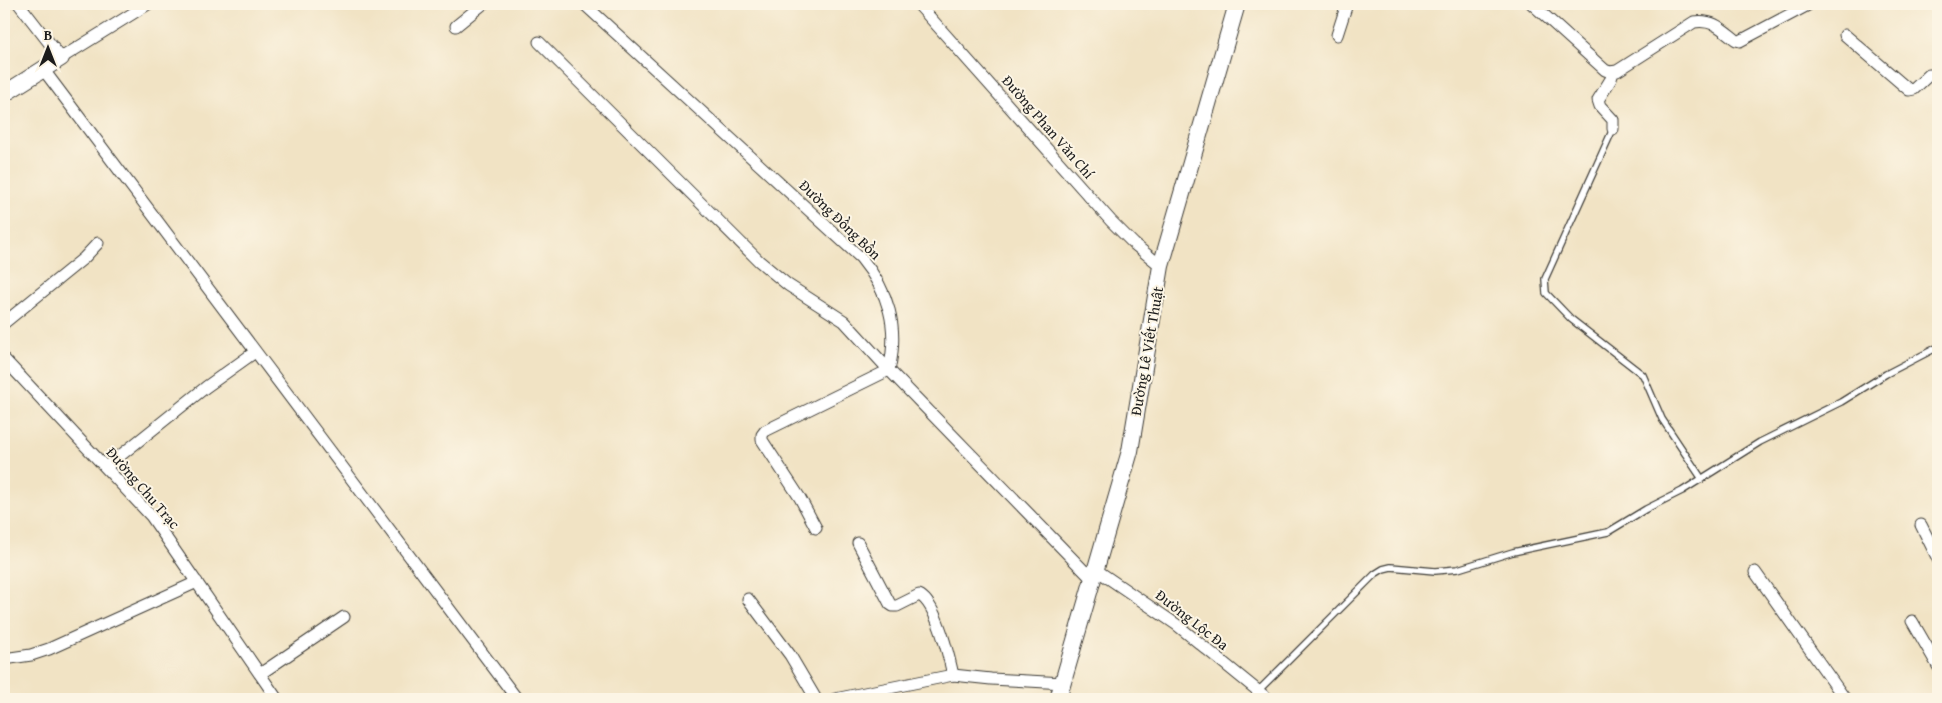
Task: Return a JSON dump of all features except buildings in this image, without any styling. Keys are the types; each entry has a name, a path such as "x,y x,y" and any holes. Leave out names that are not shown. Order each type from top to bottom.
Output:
{"main road":[{"name":"Đường Lê Viết Thuật","path":"1058,699 1130,451 1161,266 1238,4"},
{"path":"4,94 61,58"}],"street":[{"path":"19,4 61,58 148,4"},
{"path":"456,26 483,4"},
{"name":"Đường Đồng Bồn","path":"584,4 866,263 882,288 892,319 894,350 889,370"},
{"name":"Đường Phan Văn Chí","path":"918,4 1111,221 1134,244 1161,266"},
{"path":"1337,35 1347,4"},
{"path":"1536,7 1550,4"},
{"path":"1613,130 1613,120 1600,106 1598,100 1611,79 1613,72 1694,22 1714,23 1740,41 1808,5"},
{"path":"1536,7 1605,70 1613,72"},
{"path":"1845,35 1909,90 1914,89 1929,75 1933,74 1938,78"},
{"path":"539,42 759,260 788,285 844,321 889,370 1094,574"},
{"path":"42,70 517,699"},
{"path":"4,323 84,258 98,243"},
{"path":"106,467 206,386 255,352"},
{"name":"Đường Chu Trạc","path":"4,359 151,516 277,699"},
{"path":"816,528 800,498 762,440 762,435 765,431 889,370"},
{"path":"1920,525 1938,559"},
{"path":"858,543 890,604 897,606 919,595 926,601 941,629 953,675"},
{"path":"1755,572 1845,699"},
{"name":"Đường Lộc Đa","path":"1094,574 1177,625 1268,699"},
{"path":"4,659 30,655 48,649 197,582"},
{"path":"748,599 790,655 816,699"},
{"path":"260,674 344,616"},
{"path":"1912,621 1938,666"},
{"path":"835,699 953,675 991,679 1064,682"}],"lane":[{"path":"1613,130 1545,278 1546,293 1581,328 1643,375 1662,419 1702,479"},
{"path":"1258,691 1375,574 1383,569 1391,567 1435,571 1453,570 1513,552 1599,535 1682,491 1760,442 1841,402 1886,374 1938,347"}]}
